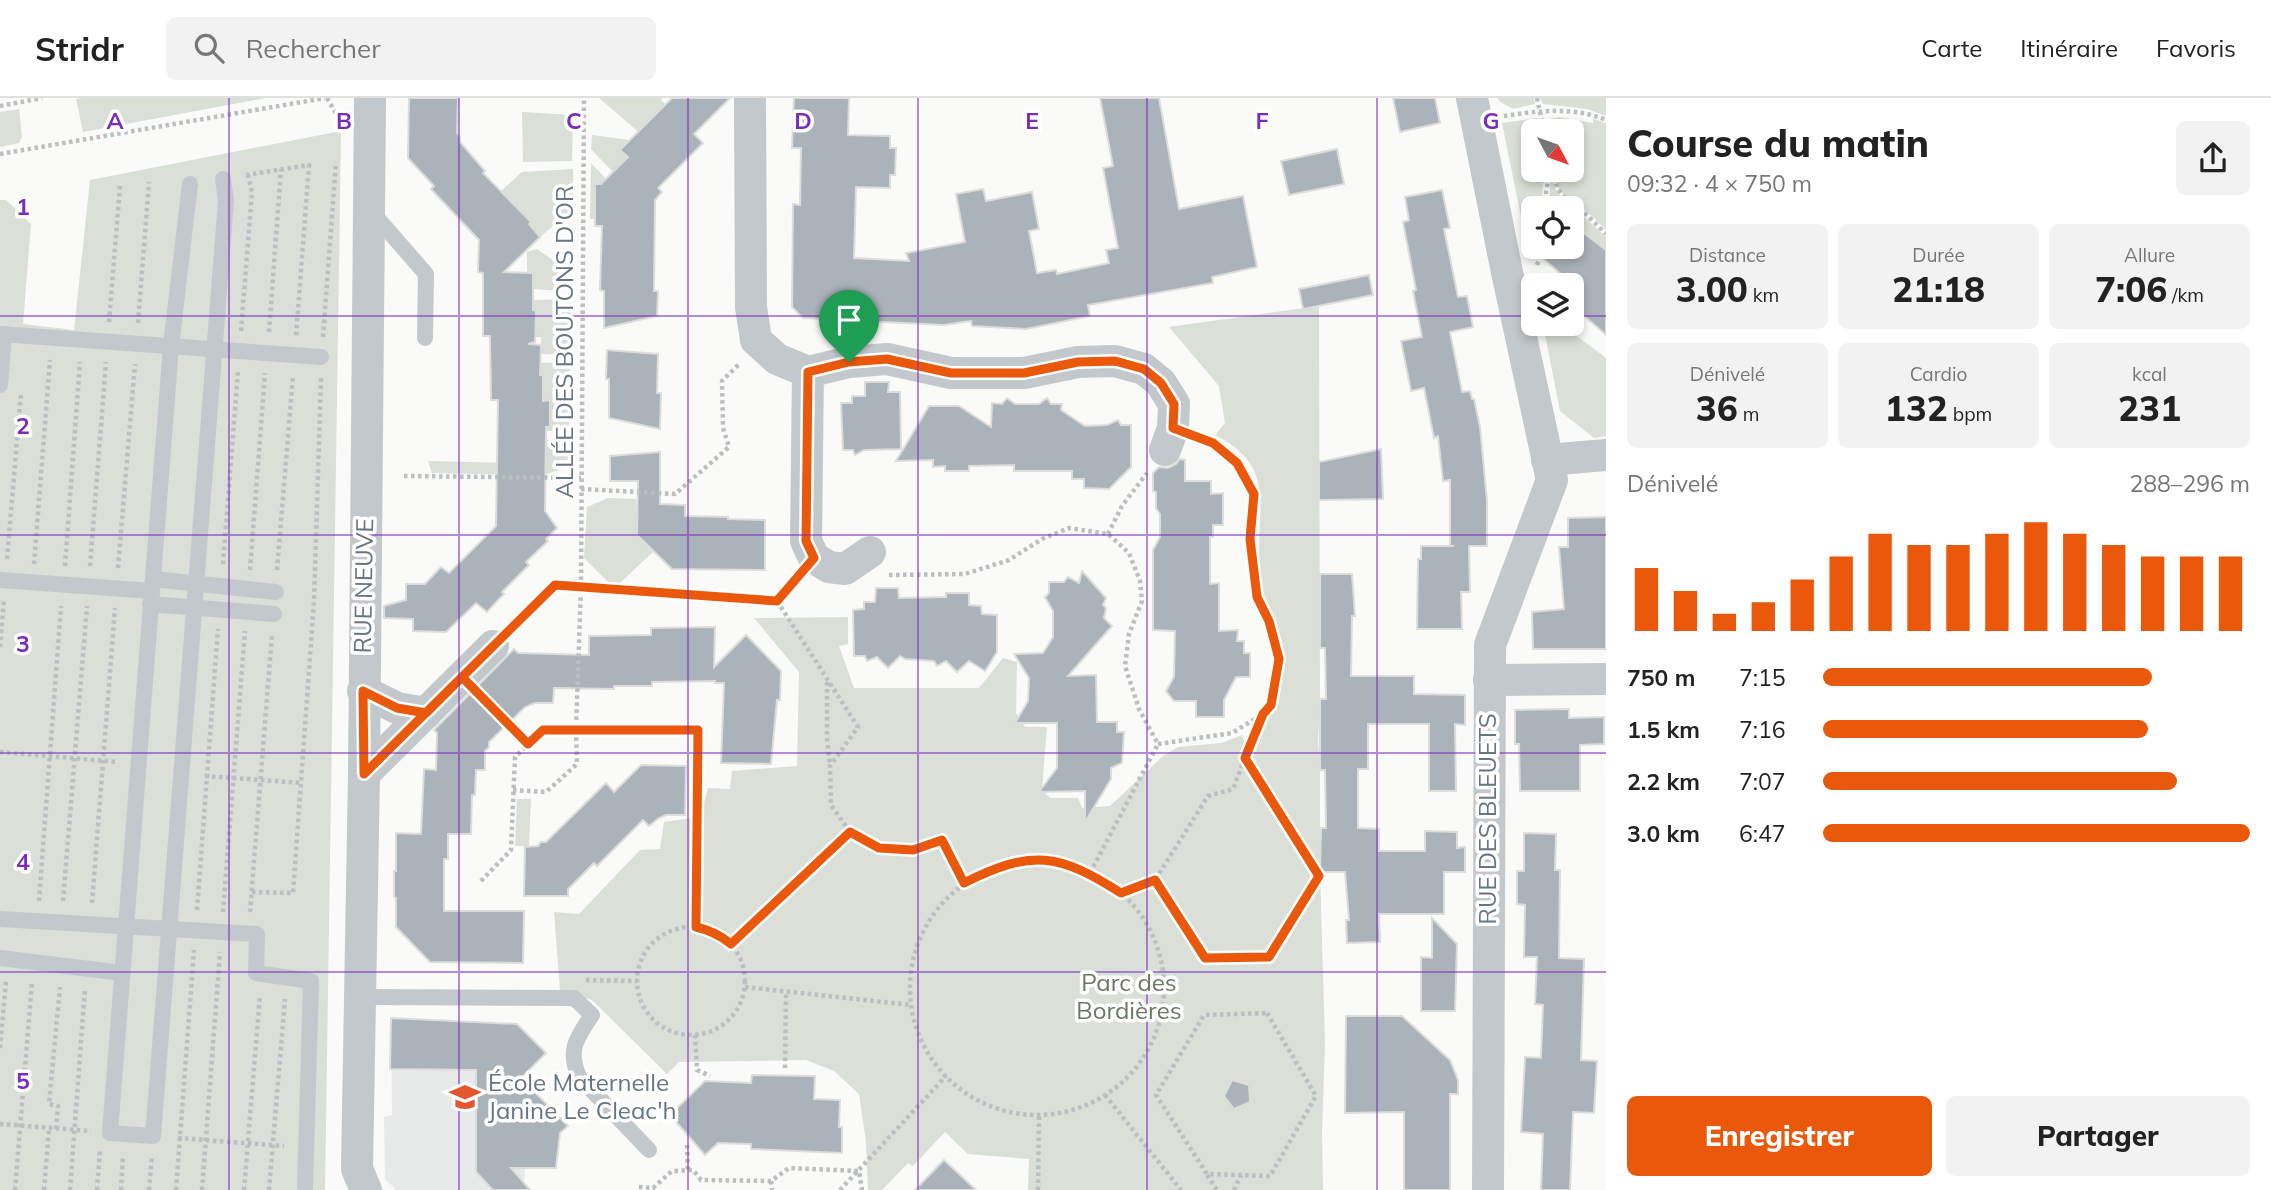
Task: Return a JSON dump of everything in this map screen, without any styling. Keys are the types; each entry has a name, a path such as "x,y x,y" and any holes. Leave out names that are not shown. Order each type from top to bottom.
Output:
{"street":[{"path":"750,98 751,307 756,340 777,359 808,372 849,362 887,359 951,373 1024,373 1078,362 1115,361 1144,369 1161,383 1174,404 1169,439"},
{"name":"RUE NEUVE","path":"358,107 368,208 358,1168 366,1190"},
{"name":"RUE DES BLEUETS","path":"1474,109 1552,480 1490,645 1488,1190"},
{"path":"808,372 806,541 814,558 829,567 858,560"},
{"path":"1547,460 1606,455"},
{"path":"364,774 493,646"},
{"path":"1489,680 1606,679"},
{"path":"363,691 397,708 426,713"}],"lane":[{"path":"190,184 171,346 125,926 112,1133 153,1136 226,201 223,179"},
{"path":"368,208 426,274 425,338"},
{"path":"0,385 2,334 321,357"},
{"path":"3,580 152,591 196,584 276,592"},
{"path":"152,591 194,607 274,614"},
{"path":"0,919 257,934 256,973 311,981 305,1190"},
{"path":"4,958 122,973"},
{"path":"360,997 574,998 592,1015 575,1042 573,1063 579,1077 649,1150"}],"path":[{"path":"0,106 42,98"},
{"path":"0,154 326,98 338,117 358,107"},
{"name":"ALLÉE DES BOUTONS D'OR","path":"513,789 546,792 577,764 581,586 584,98"},
{"path":"1537,98 1542,119"},
{"path":"1474,109 1564,110 1606,120"},
{"path":"251,892 293,893 314,601 321,357 336,162"},
{"path":"223,179 309,165 276,592"},
{"path":"248,589 281,169"},
{"path":"222,586 252,192 248,174"},
{"path":"90,924 149,182"},
{"path":"62,922 120,186"},
{"path":"1584,214 1606,234"},
{"path":"32,583 52,338"},
{"path":"37,921 82,340"},
{"path":"581,489 675,494 729,447 723,428 722,381 745,358"},
{"path":"0,647 3,580 21,390"},
{"path":"1108,534 1122,506 1169,439 1213,443 1237,463 1254,494 1250,539 1257,597 1269,621 1279,659 1271,705 1263,714 1232,733 1158,744"},
{"path":"404,476 581,478"},
{"path":"858,560 890,576 965,574 1009,560 1042,539 1069,528 1108,534 1129,553 1140,581 1142,601 1129,634 1125,666 1139,709 1158,744"},
{"path":"777,601 814,558"},
{"path":"493,646 555,585 777,601"},
{"path":"777,601 858,727 830,766"},
{"path":"176,1190 220,609"},
{"path":"202,1190 247,612"},
{"path":"248,934 274,614"},
{"path":"462,677 528,744"},
{"path":"827,682 831,805 850,832 879,848 913,850 942,840 964,883"},
{"path":"1121,893 1155,880 1208,796 1233,789 1263,714"},
{"path":"481,881 511,850 514,757 543,730 698,730 696,927"},
{"path":"1089,873 1158,744"},
{"path":"0,752 138,764"},
{"path":"1155,880 1205,958 1269,957 1319,876 1245,758"},
{"path":"181,774 301,783"},
{"path":"731,944 850,832"},
{"path":"1028,860 1062,862 1089,873 1121,893 1149,925 1161,955 1165,987 1161,1019 1149,1049 1130,1075 1105,1095 1073,1110 1039,1115 1005,1111 974,1097 946,1076 930,1055 918,1031 911,1005 911,977 916,950 927,924 943,902 964,883 995,868 1028,860"},
{"path":"696,927 721,935 731,944 745,971 745,987 741,1002 728,1020 709,1032 695,1035 680,1034 654,1021 639,995 637,981 640,963 649,947 662,936 678,929 696,927"},
{"path":"0,1048 4,958"},
{"path":"15,1190 34,962"},
{"path":"70,1190 87,967"},
{"path":"244,1190 262,974"},
{"path":"269,1190 287,977"},
{"path":"44,1190 52,1128 58,1106 49,1104 60,986"},
{"path":"745,987 911,1005"},
{"path":"785,1068 786,993"},
{"path":"1207,1174 1270,1176 1316,1096 1267,1013 1204,1015 1156,1095 1217,1190"},
{"path":"695,1035 697,1070 710,1076"},
{"path":"840,1190 946,1076"},
{"path":"1105,1095 1181,1190"},
{"path":"1038,1190 1039,1115"},
{"path":"0,1124 112,1133"},
{"path":"97,1190 112,1133"},
{"path":"112,1133 121,1190"},
{"path":"149,1190 153,1136 306,1148"},
{"path":"687,1145 688,1170"},
{"path":"639,1187 653,1188 672,1171 693,1170 701,1180 771,1181 789,1168 859,1171"},
{"path":"859,1171 862,1190"},
{"path":"1234,1190 1241,1175"},
{"path":"771,1181 772,1190"}],"shaded area":[{"name":"École Maternelle Janine Le Cleac'h","path":"391,1018 517,1024 546,1053 521,1078 568,1126 560,1134 556,1168 525,1169 524,1183 530,1190 396,1190 385,1179 384,1117 392,1115"}],"green space":[{"path":"266,98 83,132 76,99"},
{"path":"599,98 662,98 667,106 642,135"},
{"path":"1498,98 1534,98 1535,104 1513,109"},
{"path":"1540,98 1606,98 1606,116 1587,109 1543,104"},
{"path":"19,109 22,137 19,143 0,147 0,112"},
{"path":"522,112 573,115 572,161 523,162"},
{"path":"1593,119 1606,123 1606,230 1584,210 1584,196 1565,196 1557,182 1584,182 1584,121 1593,123"},
{"path":"1521,120 1521,182 1544,182 1542,196 1521,196 1521,217 1502,123"},
{"path":"341,131 325,1190 0,1190 0,200 6,200 31,224 23,324 74,330 90,180"},
{"path":"592,135 629,140 620,150 628,157 613,172 591,149"},
{"path":"591,163 611,184 595,184 595,219 590,219"},
{"path":"573,169 573,209 540,237 519,209 511,216 502,207 510,200 501,191 522,172"},
{"path":"1550,182 1553,182 1561,196 1550,196"},
{"path":"1584,217 1606,237 1606,278 1582,259 1584,259 1584,247 1591,237 1584,232"},
{"path":"537,249 564,268 563,291 533,289 533,273 527,273 527,252"},
{"path":"571,299 571,355 541,354 541,337 535,337 536,311 533,310 533,300"},
{"name":"Parc des Bordières","path":"1319,306 1318,743 1325,1043 1323,1190 1028,1190 1029,1159 968,1154 945,1132 913,1166 908,1163 882,1190 868,1190 866,1142 859,1094 834,1071 806,1060 679,1062 667,1074 592,1000 560,990 554,912 579,914 640,850 660,849 664,822 700,817 708,788 730,789 732,771 797,766 799,672 754,618 848,617 848,644 839,646 854,688 979,688 1003,658 1017,662 1016,713 1025,727 1047,727 1042,789 1050,798 1078,798 1082,808 1110,806 1163,756 1178,747 1222,743 1242,735 1249,756 1277,695 1284,656 1280,636 1258,576 1258,482 1245,457 1215,435 1225,423 1219,386 1169,327"},
{"path":"1545,336 1577,336 1606,358 1606,436 1594,438 1560,411"},
{"path":"570,362 569,430 546,431 546,427 550,427 550,401 543,401 540,363"},
{"path":"571,436 569,467 543,475 432,473 428,461 546,464 546,440"},
{"path":"608,498 636,499 637,517 642,530 637,535 656,549 619,584 610,584 584,558 587,507"},
{"path":"517,799 531,799 529,846 515,846"}],"building":[{"path":"409,98 458,98 457,133 460,142 485,171 483,173 531,222 529,224 540,237 504,272 533,273 535,342 528,344 541,345 543,401 550,400 550,427 546,427 545,511 557,528 546,539 548,541 526,562 529,565 502,592 504,594 487,612 476,603 446,632 413,631 413,619 384,618 384,606 406,600 406,584 425,584 441,567 449,573 496,526 498,400 491,400 490,336 483,336 483,273 478,272 479,240 431,189 434,186 408,158"},
{"path":"672,98 730,98 694,134 703,143 658,188 662,192 655,200 654,291 658,291 657,316 604,328 604,291 600,290 602,226 595,226 595,184 601,184 628,157 620,150"},
{"path":"794,98 849,98 848,135 890,136 890,148 896,148 895,175 890,175 890,188 856,187 854,258 909,261 906,253 965,242 956,194 983,189 986,201 1032,192 1039,229 1029,231 1037,273 1056,270 1057,274 1109,263 1106,250 1118,248 1103,168 1113,166 1100,98 1159,98 1179,209 1243,196 1257,267 1212,277 1213,283 1088,305 1090,316 1026,329 972,326 971,321 944,325 803,318 792,307 793,204 800,205 801,148 792,148"},
{"path":"1393,98 1435,98 1440,123 1400,132"},
{"path":"1337,149 1344,184 1289,195 1281,161"},
{"path":"1442,190 1450,228 1444,229 1458,297 1467,296 1473,327 1450,332 1462,392 1470,391 1480,427 1487,501 1487,546 1469,546 1470,592 1461,592 1462,629 1417,629 1418,559 1421,559 1421,546 1450,546 1450,480 1443,481 1438,436 1434,438 1424,388 1411,391 1401,341 1422,337 1403,222 1409,220 1405,197"},
{"path":"1584,233 1606,250 1606,335 1584,316 1584,273 1560,273 1544,259 1584,259"},
{"path":"1369,275 1373,295 1303,309 1299,289"},
{"path":"607,350 658,354 660,429 609,418"},
{"path":"865,382 889,382 888,392 900,392 901,449 864,450 855,455 853,450 843,450 841,403 852,403 852,396 865,396"},
{"path":"1007,398 1015,404 1039,404 1047,398 1051,404 1062,404 1061,410 1085,426 1107,425 1118,420 1121,425 1131,425 1131,467 1109,489 1084,488 1084,479 1072,479 1072,471 1014,471 1014,465 969,466 969,471 945,471 945,466 933,467 933,460 896,461 929,406 959,406 991,427 992,403 1002,404"},
{"path":"1381,449 1383,499 1319,500 1319,462"},
{"path":"660,452 660,504 685,505 685,516 765,520 765,570 672,569 637,535 638,481 610,481 610,456"},
{"path":"1180,459 1185,460 1185,481 1211,481 1211,494 1223,493 1223,525 1213,525 1213,537 1210,537 1210,584 1219,583 1219,631 1238,630 1237,641 1244,641 1244,653 1250,653 1250,677 1236,677 1224,700 1224,717 1196,717 1196,701 1174,701 1166,691 1174,677 1175,631 1153,630 1153,550 1160,537 1160,514 1156,508 1156,492 1153,491 1153,473 1159,467 1168,468 1176,464"},
{"path":"1606,517 1606,649 1533,649 1532,612 1564,609 1559,547 1568,547 1568,518"},
{"path":"1082,571 1106,598 1103,605 1106,608 1104,618 1112,626 1068,676 1096,675 1097,722 1117,722 1117,732 1124,732 1122,763 1111,768 1111,779 1085,822 1085,791 1039,792 1057,768 1057,723 1015,723 1028,701 1029,678 1014,654 1043,653 1053,637 1053,611 1045,597 1049,593 1049,582 1064,582 1068,577 1079,583"},
{"path":"1320,574 1352,574 1355,616 1352,616 1351,676 1414,676 1414,694 1465,695 1465,725 1455,724 1456,791 1429,791 1429,724 1368,724 1368,769 1358,769 1358,828 1379,829 1379,851 1425,851 1425,831 1457,832 1457,848 1465,847 1465,872 1444,872 1444,914 1379,914 1380,942 1347,943 1346,920 1349,920 1345,872 1320,872 1321,828 1326,828 1325,770 1320,770 1320,699 1326,699 1325,648 1320,648"},
{"path":"876,588 898,588 899,598 946,597 946,593 969,593 969,605 981,606 982,614 997,615 997,652 985,671 969,661 957,672 946,661 937,666 934,661 905,659 900,656 888,668 877,657 867,661 865,656 854,656 853,610 864,609 864,602 875,602"},
{"path":"715,627 714,667 746,635 781,671 780,700 777,700 771,764 721,763 724,683 652,682 652,686 614,686 614,689 554,688 553,703 535,703 525,707 489,742 485,751 485,770 476,770 471,834 448,834 448,859 444,859 444,911 524,911 523,963 430,962 396,927 394,871 396,833 421,834 424,769 436,770 437,733 434,730 514,649 518,653 589,655 589,636 651,635 651,628"},
{"path":"1569,709 1569,718 1604,717 1604,744 1580,745 1580,791 1520,791 1515,710"},
{"path":"641,765 686,766 685,815 666,815 649,826 643,820 597,866 594,863 568,889 568,896 524,896 525,847 546,842 606,783 614,792"},
{"path":"1524,833 1556,834 1555,870 1560,870 1559,958 1584,959 1581,1060 1597,1061 1594,1113 1573,1112 1570,1190 1541,1190 1543,1134 1521,1132 1525,1057 1541,1058 1543,1005 1535,1004 1537,957 1524,957 1525,905 1517,904 1517,871 1524,871"},
{"path":"1432,918 1457,944 1455,1011 1421,1011 1421,957 1432,958"},
{"path":"1346,1016 1402,1016 1450,1060 1458,1080 1458,1094 1450,1094 1450,1190 1404,1190 1404,1112 1345,1113"},
{"path":"391,1018 517,1024 546,1053 521,1078 568,1126 560,1133 556,1168 511,1168 530,1190 493,1190 476,1172 476,1070 390,1069"},
{"path":"752,1075 815,1076 814,1099 840,1100 842,1153 751,1149 751,1144 718,1143 705,1155 670,1115 705,1081 751,1083"},
{"path":"1232,1080 1249,1085 1250,1102 1234,1109 1224,1096"},
{"path":"944,1160 976,1190 915,1190"}],"place":[{"name":"École Maternelle Janine Le Cleac'h","path":"465,1097"}],"route":[{"path":"849,362 808,372 806,541 814,558 777,601 555,585 462,677 426,713 364,774 363,691 397,708 426,713 462,677 528,744 543,730 698,730 696,927 721,935 731,944 850,832 879,848 913,850 942,840 964,883 995,868 1028,860 1062,862 1089,873 1121,893 1155,880 1205,958 1269,957 1319,876 1245,758 1263,714 1271,705 1279,659 1269,621 1257,597 1250,539 1254,494 1237,463 1213,443 1173,428 1174,404 1161,383 1144,369 1115,361 1078,362 1024,373 951,373 887,359 849,362"}]}
